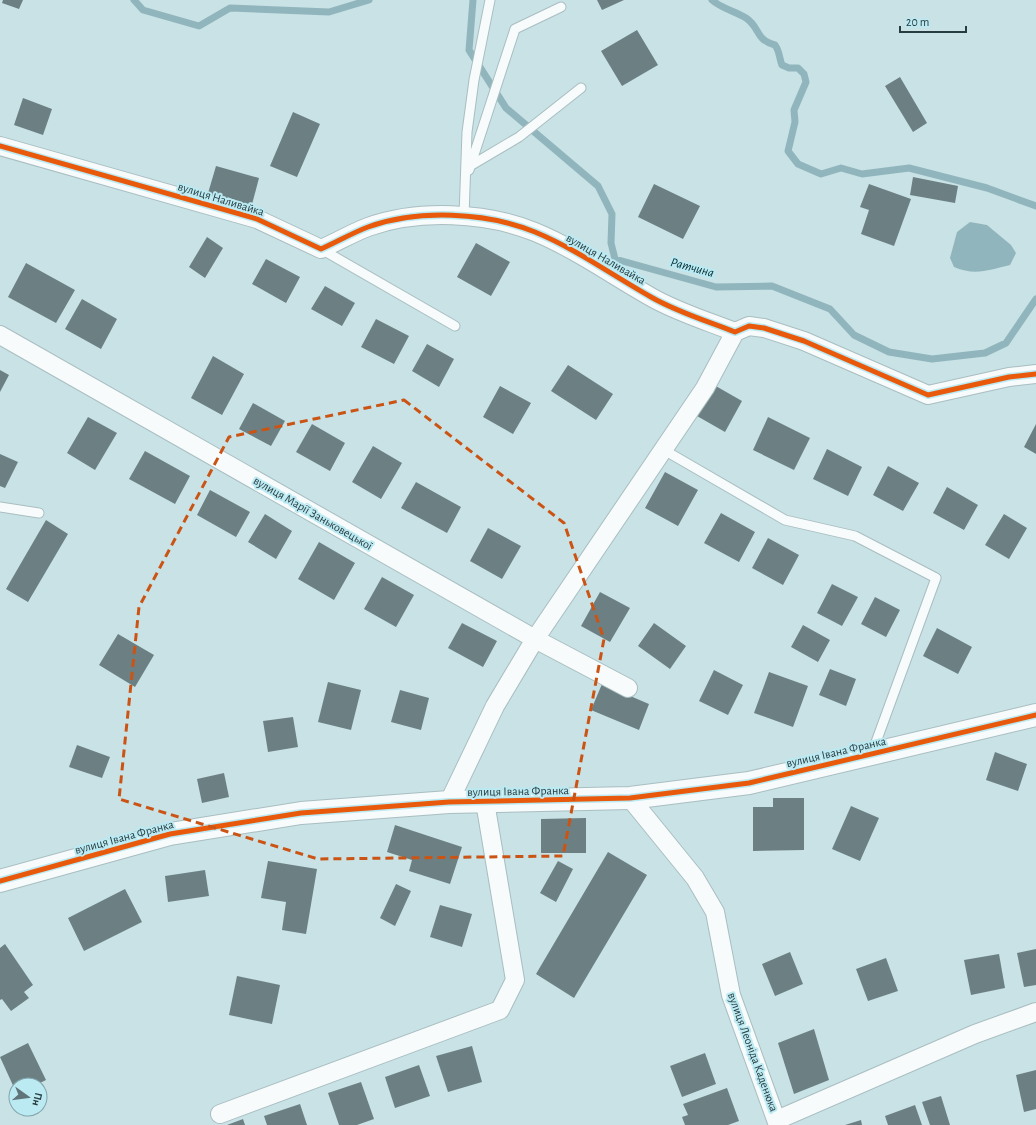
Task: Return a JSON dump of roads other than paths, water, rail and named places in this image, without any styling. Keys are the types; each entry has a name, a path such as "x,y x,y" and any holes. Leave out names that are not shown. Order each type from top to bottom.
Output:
{"main road":[{"name":"вулиця Івана Франка","path":"0,881 170,834 301,813 449,802 630,798 749,783 1036,715"}],"street":[{"name":"вулиця Наливайка","path":"0,146 257,219 322,249 368,227 410,217 464,216 502,220 535,232 576,252 652,298 735,332"},
{"path":"449,802 495,706 535,639 705,388 735,332 749,326 764,328 804,341 928,394 1009,377 1036,374"},
{"name":"вулиця Марії Заньковецької","path":"0,335 535,639 628,688"},
{"name":"вулиця Леоніда Каденюка","path":"630,798 695,878 715,912 731,995 778,1123 975,1034 1036,1012"},
{"name":"вулиця Івана Франка","path":"220,1114 500,1010 514,980 485,802"}],"lane":[{"path":"464,216 467,132 479,51 490,0"},
{"path":"466,181 515,29 561,7"},
{"path":"470,166 519,137 581,88"},
{"path":"322,249 455,326"},
{"path":"664,450 785,520 855,536 936,578 871,754"},
{"path":"0,507 39,513"}],"water":[{"path":"970,222 987,225 1011,245 1016,253 1010,265 975,272 954,267 950,258 957,232"}],"waterway":[{"name":"Ратчина","path":"134,0 143,10 199,26 230,8 329,12 369,0"},
{"name":"Ратчина","path":"473,0 469,50 506,108 598,186 612,214 611,243 615,259 716,287 772,286 830,309 854,335 889,352 932,359 985,353 1006,343 1036,299"},
{"path":"712,0 720,6 746,18 754,25 764,40 775,45 782,65 789,68 798,68 804,74 806,82 794,110 795,122 788,151 798,164 821,174 841,168 862,174 909,168 987,188 1036,206"}]}
